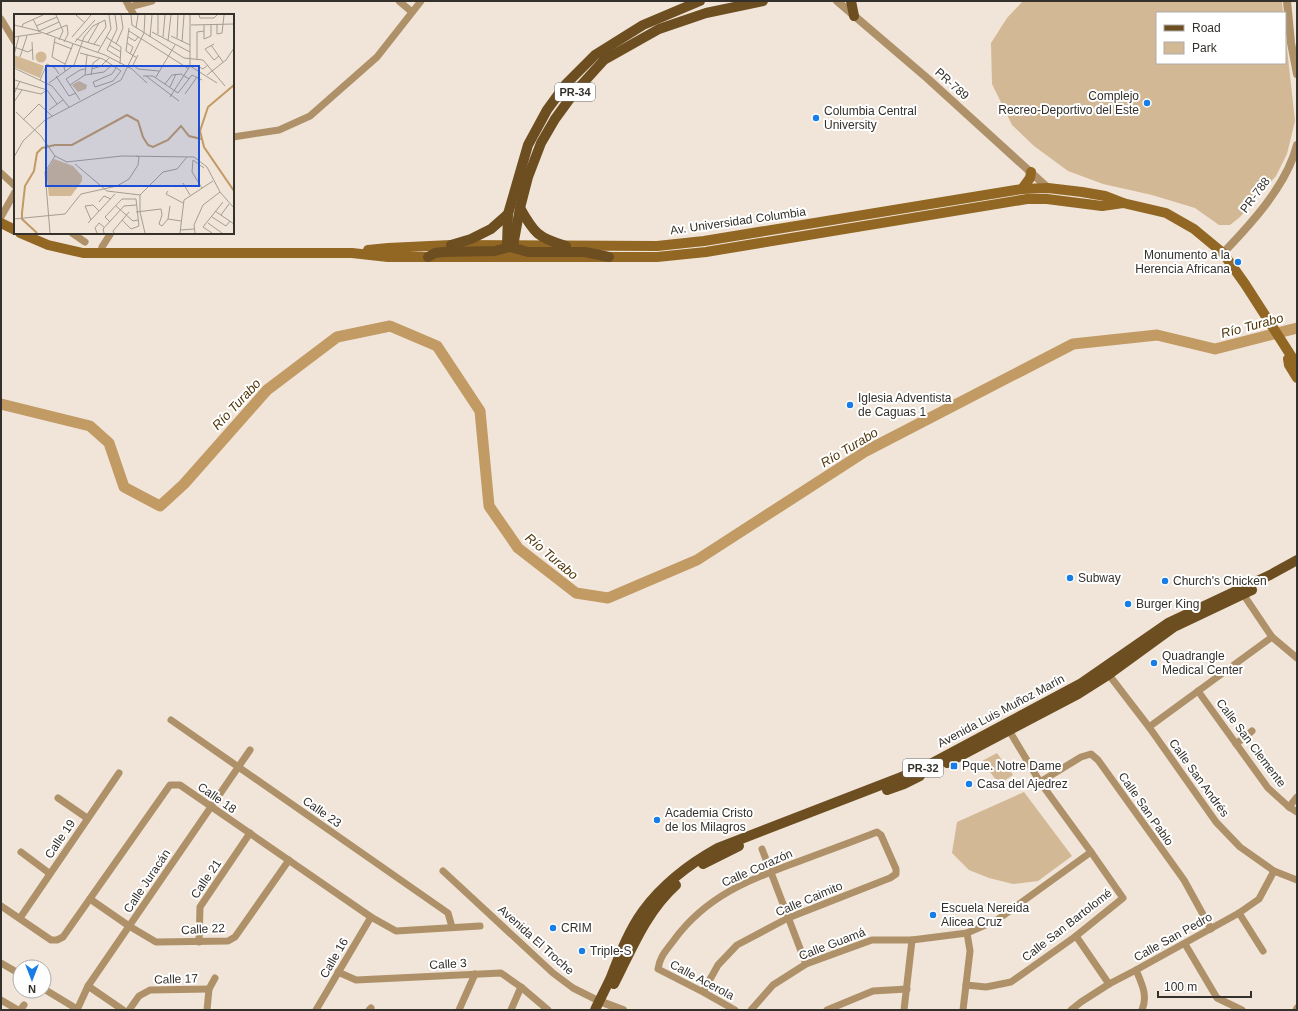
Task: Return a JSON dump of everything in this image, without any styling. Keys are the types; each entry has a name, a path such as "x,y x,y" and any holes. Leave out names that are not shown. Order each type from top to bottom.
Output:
{"main road":[{"name":"PR-34","path":"510,246 508,214 528,145 547,110 566,84 595,55 643,25 700,1"},
{"name":"PR-34","path":"510,246 531,170 541,143 555,119 574,93 604,60 659,29 706,13 764,1"},
{"path":"851,1 854,16"},
{"path":"1022,189 1030,178 1031,172"},
{"path":"966,209 975,204 1036,194 1048,188 1058,195 1078,199 1089,204"},
{"name":"Av. Universidad Columbia","path":"22,234 48,245 83,253 352,252 388,248 450,245 658,246 704,241 1022,189 1048,188 1105,196 1123,203 1166,213 1194,229 1223,253 1245,284 1297,365"},
{"name":"Av. Universidad Columbia","path":"352,252 388,257 657,257 706,252 1027,199 1047,199 1102,206 1123,203"},
{"path":"520,208 534,232 550,241 566,246"},
{"path":"877,212 879,224"},
{"path":"450,245 471,239 491,229 508,214"},
{"path":"1,223 14,230"},
{"path":"428,257 435,253 494,251 510,246 528,252 592,253 609,257"},
{"name":"Av. Universidad Columbia","path":"1288,351 1289,365 1297,378"},
{"name":"Avenida Luis Muñoz Marín","path":"600,1006 643,925 656,907 672,888 687,874 712,855 750,842 818,812 887,786 911,781 1007,728 1078,694 1106,671 1174,628 1242,592 1297,560"},
{"name":"Avenida Luis Muñoz Marín","path":"1242,592 1297,568"}],"street":[{"path":"133,14 127,4 152,1"},
{"path":"399,1 412,12"},
{"path":"234,137 279,130 310,116 377,58 421,1"},
{"name":"PR-789","path":"837,1 927,78 1048,188"},
{"path":"1287,1 1291,43 1297,74"},
{"path":"1,18 14,40"},
{"name":"PR-788","path":"1223,253 1264,205 1277,187 1295,154 1297,145"},
{"path":"1,173 14,185"},
{"path":"1,217 14,194"},
{"path":"73,234 85,242"},
{"path":"100,253 110,234"},
{"path":"1242,592 1272,637 1297,658"},
{"path":"1149,727 1272,637"},
{"name":"Calle San Andrés","path":"1106,671 1149,727 1216,822 1240,847 1274,871 1297,880"},
{"name":"Calle San Clemente","path":"1198,692 1268,788 1289,807 1297,812"},
{"name":"Calle 23","path":"171,720 448,913 452,927"},
{"name":"Calle San Bartolomé","path":"966,985 986,987 1011,982 1076,936 1123,898 1040,782 1007,728"},
{"path":"1236,744 1252,731"},
{"name":"Calle Juracán","path":"77,1010 88,986 250,750"},
{"name":"Calle San Pablo","path":"1040,782 1081,757 1091,754 1098,760 1184,880 1211,929"},
{"name":"Calle 19","path":"20,918 49,873 119,773"},
{"name":"Calle 18","path":"1,906 51,940 63,938 170,785 180,786 371,917 396,931 480,926"},
{"path":"1289,807 1297,797"},
{"path":"58,798 87,818"},
{"name":"Calle Caimito","path":"703,992 718,965 737,945 788,918 890,878 896,874 896,869 882,835 877,832 872,834"},
{"name":"Calle 21","path":"199,942 200,907 250,833"},
{"name":"Calle Corazón","path":"658,969 660,960 684,927 707,906 731,889 770,872 872,834"},
{"path":"762,849 806,964"},
{"path":"21,852 49,873"},
{"name":"Calle Guamá","path":"751,1010 772,985 806,964 872,940 912,940 967,934 997,920 1091,852"},
{"name":"Calle 22","path":"90,899 129,926 156,942 228,941 235,937 289,860"},
{"name":"Avenida El Troche","path":"443,871 553,973 600,1006 623,1010"},
{"name":"Calle San Pedro","path":"1071,1010 1109,984 1239,913 1259,899 1274,871"},
{"path":"1239,913 1263,951"},
{"name":"Calle 16","path":"316,1010 371,917"},
{"path":"963,1010 970,951 967,934"},
{"path":"1076,936 1109,984"},
{"path":"904,1010 912,940"},
{"path":"1184,944 1217,998 1242,1010"},
{"path":"1,963 12,969"},
{"name":"Calle Acerola","path":"658,969 735,1010"},
{"path":"1136,970 1144,989 1145,1002 1142,1010"},
{"name":"Calle 3","path":"338,972 356,980 501,973 521,987 548,1010"},
{"path":"459,1010 475,974"},
{"path":"207,1010 209,989 215,978"},
{"path":"88,986 123,1010"},
{"path":"511,1010 521,987"},
{"name":"Calle 17","path":"129,1010 139,996 150,990 209,989"},
{"path":"827,1010 873,991 906,989"},
{"path":"52,994 77,1010"},
{"path":"1,1000 20,1008"}],"green space":[{"name":"Complejo Recreo-Deportivo del Este","path":"1023,1 1282,1 1283,12 1156,12 1156,64 1286,64 1286,39 1295,121 1287,154 1276,176 1240,217 1230,225 1219,225 1195,208 1152,195 1103,184 1068,171 1034,146 1012,125 992,84 991,43 1007,18"},
{"path":"997,753 1013,775 999,784 982,761"},
{"path":"1024,792 1072,856 1038,881 1013,884 989,878 969,870 952,853 957,822"}],"waterway":[{"name":"Río Turabo","path":"1,404 90,426 109,443 124,487 160,506 184,484 267,390 337,337 390,326 437,346 480,411 489,506 518,548 576,593 608,598 697,560 866,451 1073,344 1157,335 1215,349 1297,328"}],"place":[{"name":"Complejo Recreo-Deportivo del Este","path":"1147,103"},
{"name":"Columbia Central University","path":"816,118"},
{"name":"Monumento a la Herencia Africana","path":"1238,262"},
{"name":"Iglesia Adventista de Caguas 1","path":"850,405"},
{"name":"Subway","path":"1070,578"},
{"name":"Church's Chicken","path":"1165,581"},
{"name":"Burger King","path":"1128,604"},
{"name":"Quadrangle Medical Center","path":"1154,663"},
{"name":"Pque. Notre Dame","path":"954,766"},
{"name":"Casa del Ajedrez","path":"969,784"},
{"name":"Academia Cristo de los Milagros","path":"657,820"},
{"name":"Escuela Nereida Alicea Cruz","path":"933,915"},
{"name":"CRIM","path":"553,928"},
{"name":"Triple-S","path":"582,951"}]}
